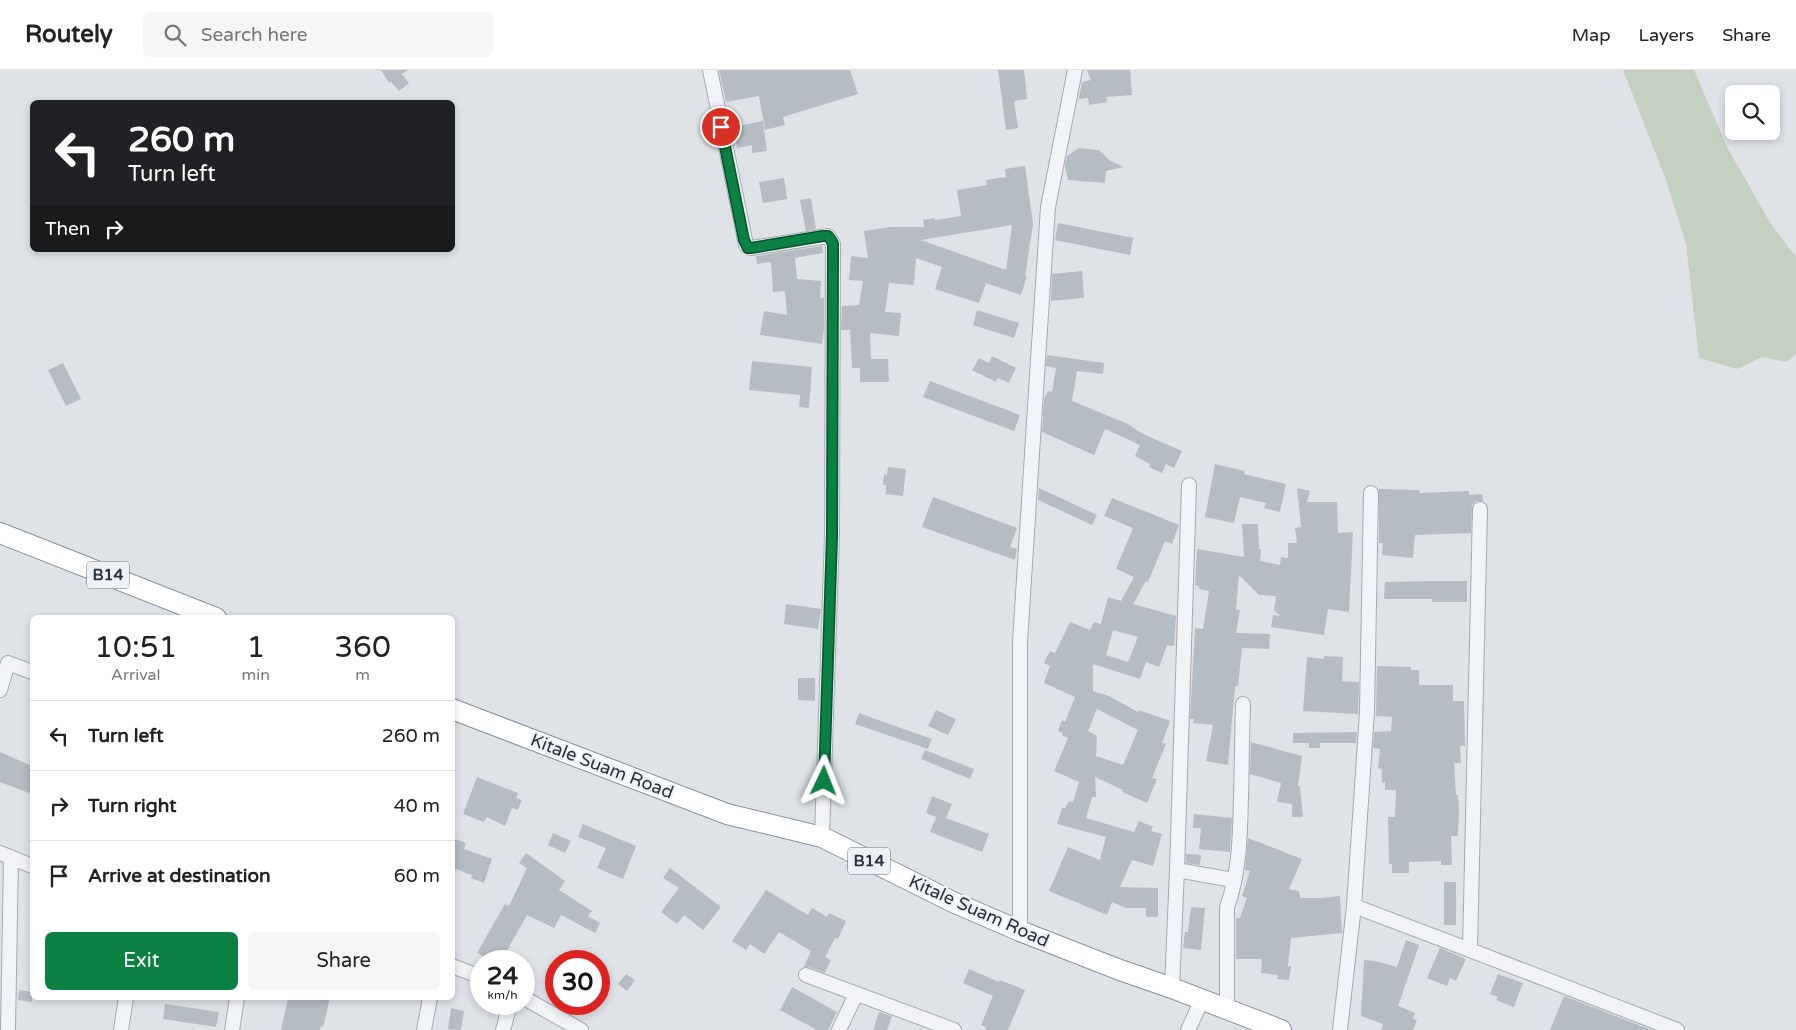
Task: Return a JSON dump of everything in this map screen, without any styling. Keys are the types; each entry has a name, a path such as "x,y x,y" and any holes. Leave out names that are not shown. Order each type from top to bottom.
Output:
{"highway":[{"name":"B14","path":"0,533 208,615"},
{"name":"Kitale Suam Road","path":"455,710 727,814 822,838 955,903 1120,970 1280,1030"}],"street":[{"path":"710,70 744,240 748,248 823,236 828,236 833,244 832,535 822,838"},
{"path":"1020,930 1020,642 1036,379 1048,207 1075,70"},
{"path":"1172,988 1189,485"},
{"path":"1340,1030 1354,906 1367,712 1371,493"},
{"path":"1470,950 1480,509"},
{"path":"0,690 4,662 30,671"},
{"path":"1227,1010 1227,907 1236,873 1240,831 1243,704"},
{"path":"8,1030 5,1008 6,855 30,865"},
{"path":"1177,870 1233,880"},
{"path":"1354,906 1677,1030"},
{"path":"455,967 470,972"},
{"path":"806,975 954,1030"},
{"path":"839,1030 856,994"},
{"path":"121,1030 126,1000"},
{"path":"232,1030 237,1000"},
{"path":"424,1030 430,1000"},
{"path":"1188,1030 1202,1000"},
{"path":"535,1004 581,1030"},
{"path":"503,1030 507,1015"}],"green space":[{"path":"1623,70 1694,70 1728,149 1771,224 1796,257 1796,354 1786,362 1762,357 1737,369 1699,358 1686,244 1666,180"}],"building":[{"path":"381,70 408,70 402,74 409,83 399,91 391,82 389,83"},
{"path":"719,70 850,70 858,94 783,117 785,125 765,130 759,96 726,102"},
{"path":"998,70 1024,70 1027,99 1014,101 1018,128 1006,130"},
{"path":"1087,70 1130,70 1132,95 1106,97 1107,102 1089,105 1088,98 1079,99 1082,82 1091,80"},
{"path":"763,121 767,151 752,153 752,145 737,148 734,127"},
{"path":"1079,148 1099,150 1109,160 1124,167 1106,171 1105,183 1068,180 1065,166 1067,156"},
{"path":"1025,166 1033,224 1025,277 1027,276 1021,295 986,283 979,303 935,289 942,267 916,258 914,285 889,283 885,312 901,313 899,336 870,333 871,359 888,359 889,382 860,382 860,368 852,368 850,330 841,330 842,306 859,305 863,281 849,280 851,256 868,258 864,231 890,227 924,227 923,220 961,216 957,190 987,185 986,180 1006,177 1005,169","holes":["1012,225 1006,270 921,240"]},
{"path":"784,178 787,199 763,203 759,182"},
{"path":"811,198 816,229 806,231 800,200"},
{"path":"1058,223 1133,238 1130,255 1055,240"},
{"path":"822,246 823,253 795,258 797,279 821,281 820,298 824,298 822,344 760,335 764,311 787,315 785,291 773,292 771,262 757,264 756,256"},
{"path":"1082,271 1084,298 1051,301 1052,274"},
{"path":"977,310 1019,323 1014,338 973,325"},
{"path":"1047,355 1104,363 1103,374 1077,371 1072,401 1128,424 1143,434 1182,451 1174,468 1166,464 1162,473 1149,467 1150,464 1135,456 1140,445 1105,429 1094,455 1042,432 1044,399 1048,391 1052,392 1056,368 1046,366"},
{"path":"992,356 1016,368 1009,383 998,378 996,382 972,370 979,358 989,363"},
{"path":"752,361 812,367 809,408 799,407 800,395 749,390"},
{"path":"63,363 81,399 66,406 48,370"},
{"path":"930,381 1020,415 1014,431 923,397"},
{"path":"1215,464 1245,471 1244,474 1286,484 1280,512 1264,508 1266,503 1240,497 1234,523 1205,517"},
{"path":"888,467 906,469 903,496 886,494 886,485 883,485 884,474 887,475"},
{"path":"1039,488 1097,515 1092,525 1038,500"},
{"path":"1297,488 1310,491 1307,502 1337,502 1338,533 1353,532 1349,612 1328,609 1324,635 1271,627 1273,615 1280,616 1274,610 1276,596 1259,595 1239,575 1236,610 1240,610 1236,633 1270,634 1269,649 1242,648 1238,686 1235,686 1228,765 1206,761 1213,725 1193,723 1194,719 1190,719 1195,628 1203,629 1209,591 1199,589 1199,586 1195,585 1197,549 1244,557 1242,524 1258,524 1259,549 1261,549 1260,561 1280,565 1281,557 1288,558 1288,543 1297,543 1295,528 1301,527"},
{"path":"1379,489 1420,490 1419,493 1469,491 1469,495 1482,494 1483,501 1476,501 1472,505 1471,533 1415,535 1413,558 1382,555 1383,543 1379,543"},
{"path":"933,497 1017,528 1010,547 1017,549 1015,560 922,527"},
{"path":"1112,498 1179,525 1172,544 1165,541 1148,582 1146,581 1133,604 1176,616 1174,646 1167,645 1159,667 1146,662 1140,679 1093,664 1093,691 1109,696 1138,712 1139,710 1170,721 1162,743 1166,744 1152,778 1157,779 1147,803 1095,777 1096,797 1092,797 1086,818 1134,832 1139,821 1153,827 1151,831 1162,834 1153,866 1132,860 1120,887 1158,888 1158,917 1146,917 1146,908 1126,908 1112,902 1107,915 1049,891 1068,847 1100,860 1106,837 1057,824 1062,808 1065,808 1069,801 1073,802 1079,782 1054,771 1068,738 1058,731 1062,720 1065,722 1075,697 1044,683 1050,666 1044,663 1050,651 1055,653 1070,622 1090,630 1094,622 1101,624 1108,597 1121,601 1134,577 1116,569 1133,528 1104,516","holes":["1113,630 1138,637 1128,662 1106,655","1097,709 1138,730 1123,765 1096,756 1097,736 1088,731"]},
{"path":"1467,581 1467,602 1432,602 1432,599 1384,599 1385,582"},
{"path":"786,604 821,609 818,629 784,624"},
{"path":"1324,656 1343,657 1342,681 1359,682 1358,714 1303,711 1307,657 1324,659"},
{"path":"1377,666 1411,667 1411,670 1419,670 1419,685 1453,685 1453,701 1464,701 1465,746 1460,746 1461,763 1454,763 1459,810 1458,836 1451,836 1452,865 1441,865 1441,861 1409,862 1409,873 1392,873 1392,864 1389,864 1388,817 1395,817 1396,790 1385,790 1385,782 1382,783 1382,769 1378,768 1380,749 1373,748 1374,732 1391,731 1392,717 1376,716"},
{"path":"798,678 815,678 815,701 798,700"},
{"path":"936,710 956,719 948,735 928,726"},
{"path":"859,713 932,739 928,749 855,724"},
{"path":"1357,732 1356,743 1320,743 1320,748 1309,748 1309,743 1293,743 1293,733"},
{"path":"1251,742 1302,756 1298,786 1300,786 1303,817 1292,817 1292,804 1277,802 1281,783 1250,774"},
{"path":"925,750 974,769 970,779 921,759"},
{"path":"0,752 30,765 30,793 0,782"},
{"path":"477,777 518,793 516,798 522,800 518,810 512,808 505,826 487,817 484,822 463,814"},
{"path":"932,796 952,804 946,818 989,834 982,852 930,832 936,817 926,813"},
{"path":"1194,814 1232,818 1230,852 1199,849 1201,828 1193,828"},
{"path":"583,824 636,846 623,879 597,868 606,848 578,837"},
{"path":"553,833 571,841 565,853 548,845"},
{"path":"1248,838 1302,859 1289,889 1299,891 1300,898 1340,896 1342,933 1291,938 1288,966 1291,966 1289,980 1277,979 1278,975 1261,973 1262,959 1236,959 1236,918 1240,918 1247,898 1242,896 1250,871 1245,870"},
{"path":"455,839 466,843 464,849 492,859 484,883 471,878 472,875 456,869 455,871"},
{"path":"526,853 565,881 559,890 592,911 588,916 600,923 595,933 561,915 554,928 527,915 507,950 479,950 505,904 509,906 527,868 519,863"},
{"path":"1186,854 1201,855 1200,865 1186,863"},
{"path":"670,868 721,907 703,930 684,915 677,924 661,912 679,888 663,878"},
{"path":"1444,882 1456,882 1456,925 1444,925"},
{"path":"766,890 808,915 812,908 827,917 829,913 846,921 838,939 835,938 825,957 831,960 825,973 804,967 811,951 779,932 764,954 750,944 746,950 732,941"},
{"path":"1191,907 1205,908 1201,950 1183,948 1185,932 1188,932"},
{"path":"1406,940 1419,945 1398,1006 1415,1013 1413,1019 1417,1020 1413,1030 1381,1030 1383,1024 1361,1016 1364,960 1397,967"},
{"path":"1440,948 1466,959 1456,981 1450,978 1447,986 1427,978"},
{"path":"969,969 999,982 1000,980 1025,990 1008,1030 985,1030 986,1027 981,1025 993,996 963,983"},
{"path":"626,974 635,980 627,991 618,984"},
{"path":"1498,974 1523,983 1514,1007 1496,1000 1498,997 1490,994"},
{"path":"792,987 837,1012 828,1030 817,1030 780,1010"},
{"path":"19,990 30,992 30,1000 32,1002 18,1000"},
{"path":"1564,996 1652,1030 1550,1030"},
{"path":"288,1000 330,1000 323,1027 321,1026 320,1030 281,1030"},
{"path":"165,1004 219,1012 216,1027 163,1019"},
{"path":"451,1008 464,1011 461,1030 448,1029"},
{"path":"879,1012 892,1016 887,1030 873,1030"}],"route":[{"path":"721,127 744,240 748,248 823,236 828,236 833,244 832,535 824,781"}]}
